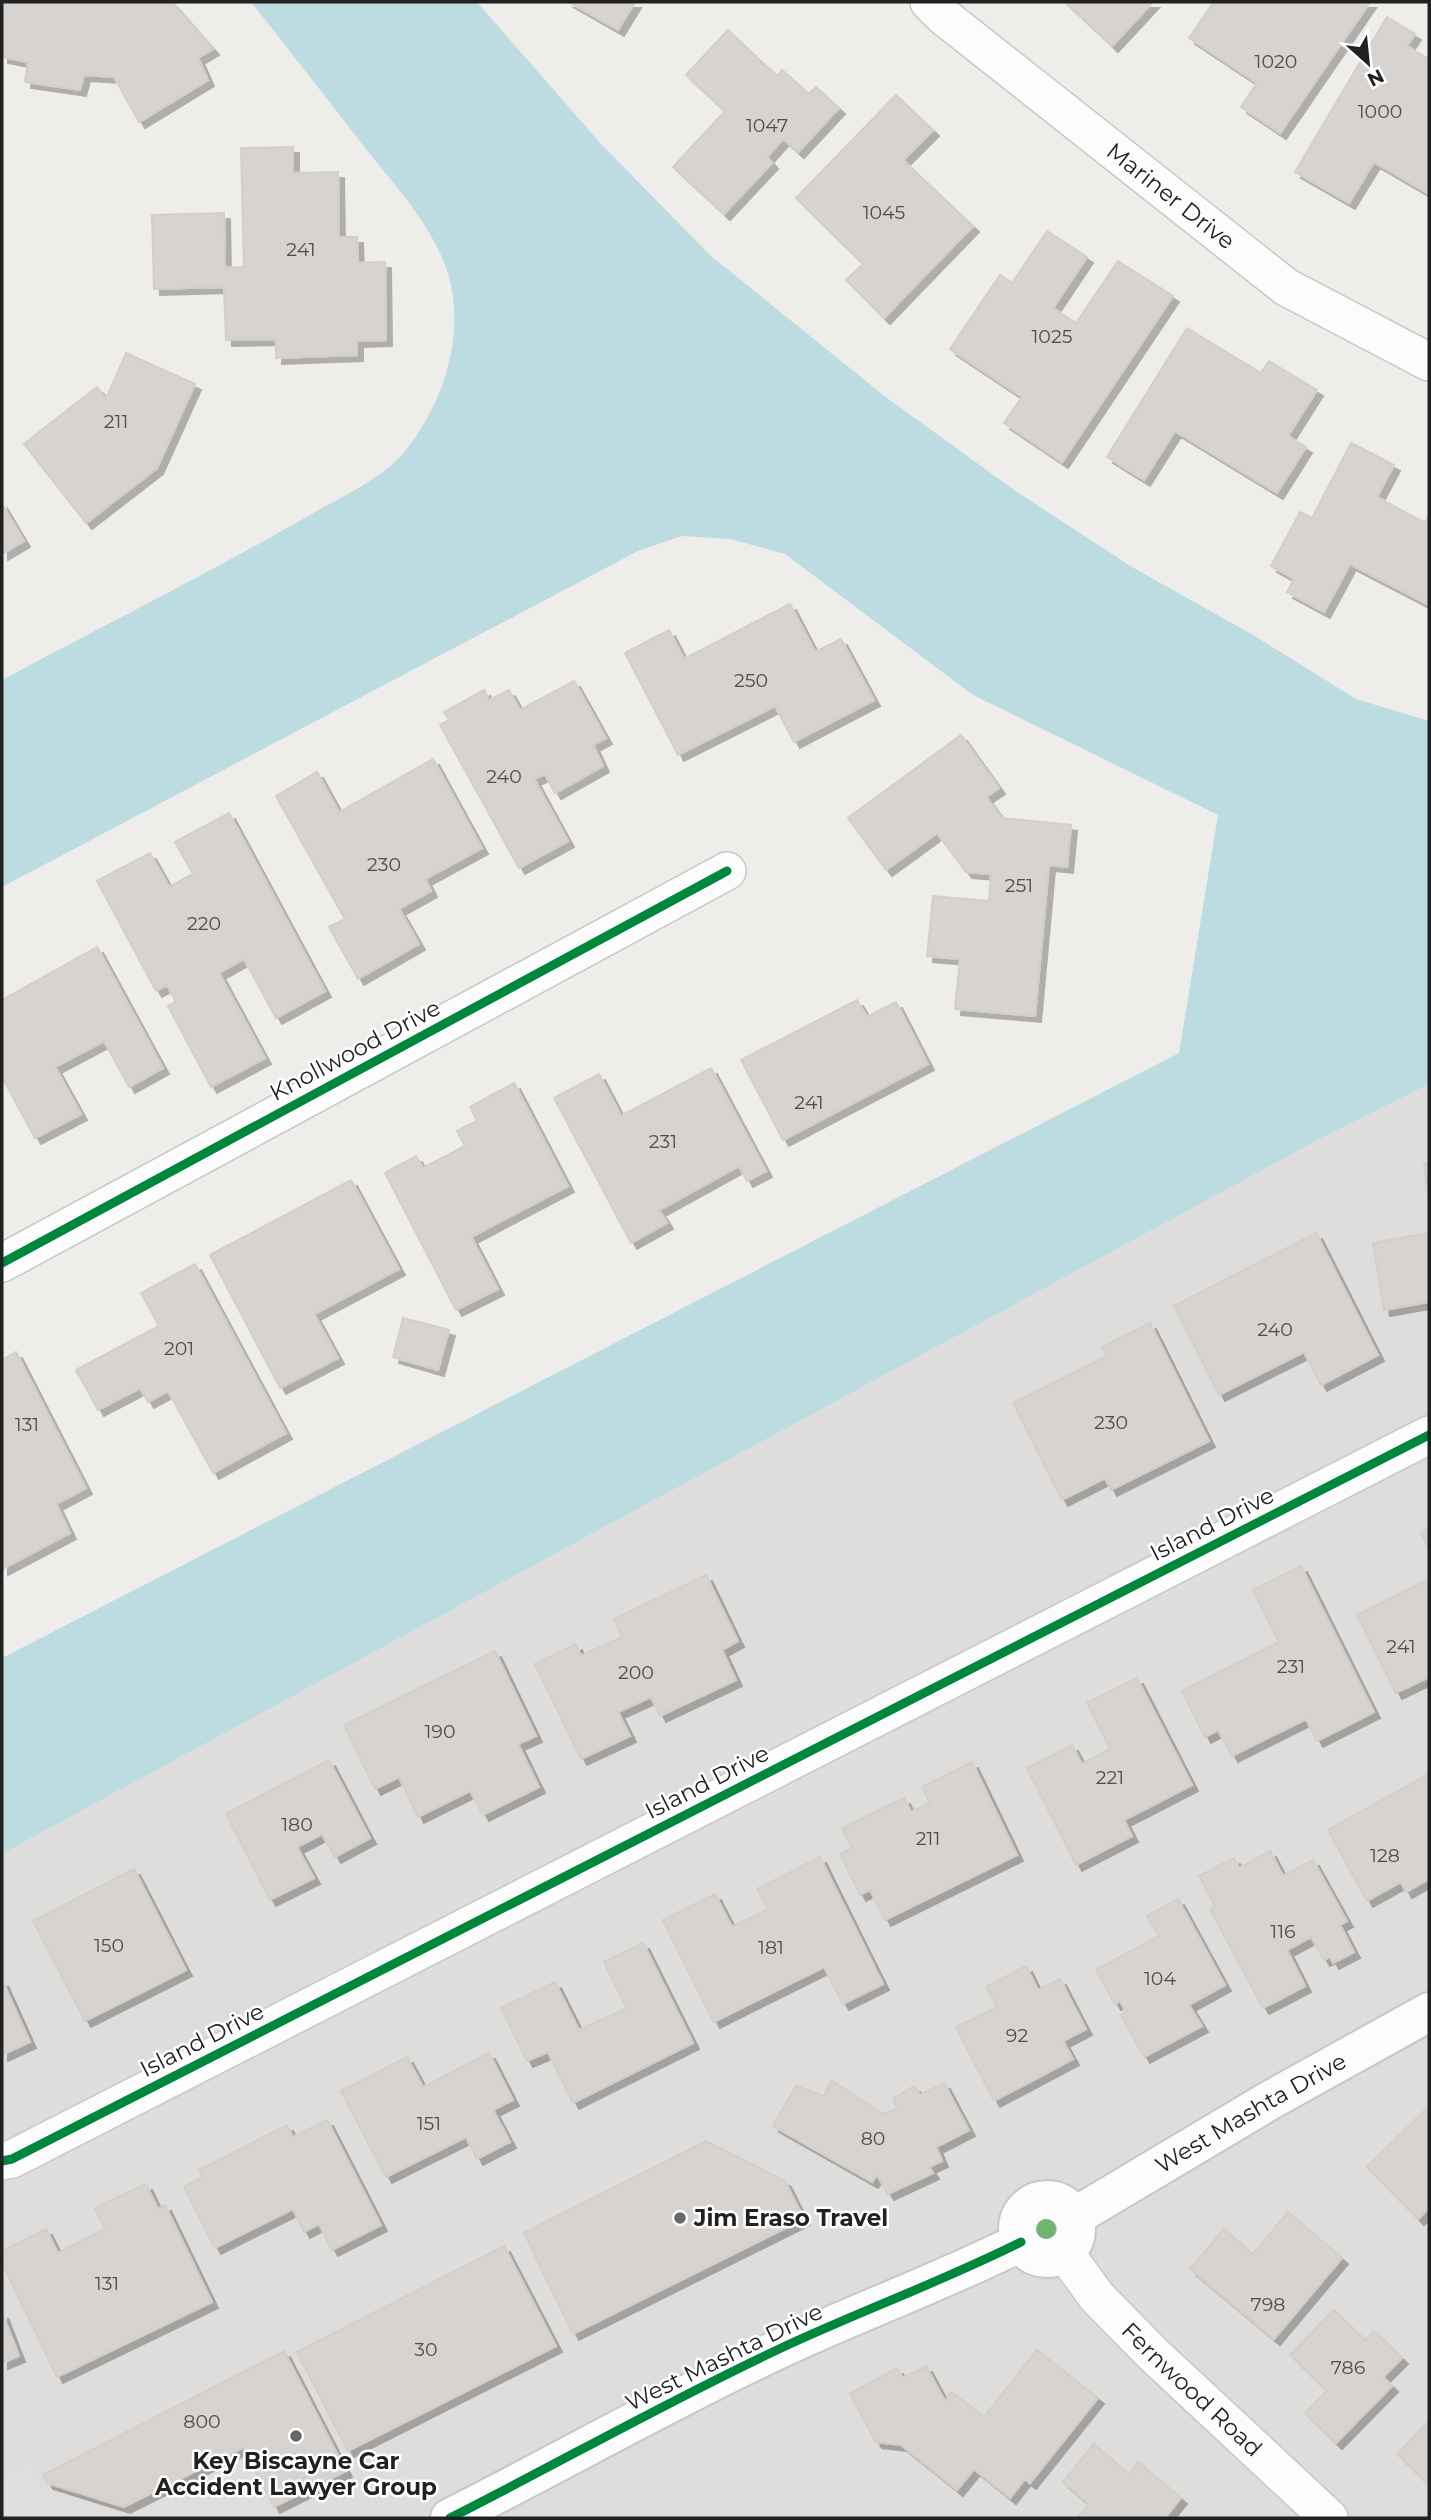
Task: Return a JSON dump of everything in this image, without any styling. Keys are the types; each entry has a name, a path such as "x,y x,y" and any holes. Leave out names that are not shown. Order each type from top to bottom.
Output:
{"street":[{"name":"Mariner Drive","path":"929,2 943,16 1286,287 1429,362"},
{"name":"Knollwood Drive","path":"2,1264 727,871"},
{"name":"Island Drive","path":"2,2161 1429,1435"},
{"name":"West Mashta Drive","path":"1069,2235 1267,2102 1429,2012"},
{"path":"1053,2200 1064,2204 1069,2235 1052,2259 1037,2257 1026,2250 1021,2242 1017,2225 1030,2204 1053,2200"},
{"name":"Fernwood Road","path":"1069,2235 1097,2297 1153,2354 1329,2518"},
{"name":"West Mashta Drive","path":"450,2518 700,2386 808,2335 974,2266 1021,2242"}],"shaded area":[{"path":"1429,1084 1429,2518 2,2518 2,1854 1316,1141"},
{"path":"246,2451 280,2517 278,2518 2,2518 2,2479 30,2465 40,2485 125,2514"}],"water":[{"path":"251,2 477,2 601,144 711,256 887,398 1017,492 1132,567 1253,635 1356,699 1429,721 1429,1084 1316,1141 2,1854 2,1658 1179,1053 1218,815 973,695 785,554 730,539 682,536 638,551 2,887 2,680 234,558 374,478 397,460 419,432 440,391 447,370 452,348 454,303 444,262 435,243 400,192"}],"building":[{"path":"2,2 172,2 213,49 198,58 208,80 139,122 114,77 84,75 80,90 25,82 28,62 2,57"},
{"path":"569,2 635,2 618,30"},
{"path":"1065,2 1153,2 1112,46"},
{"path":"1214,2 1370,2 1280,133 1241,107 1257,83 1189,38"},
{"path":"1387,17 1415,34 1407,46 1429,59 1429,194 1374,162 1349,203 1295,172"},
{"path":"728,30 777,76 782,70 809,94 816,87 839,108 798,152 783,139 767,157 772,163 724,214 673,167 725,111 686,75"},
{"path":"896,95 933,130 903,160 973,226 884,318 846,280 863,264 796,198"},
{"path":"293,147 293,173 338,172 339,237 357,237 358,263 385,262 386,340 357,341 357,355 276,358 276,339 226,340 224,287 154,289 152,215 224,213 225,268 244,267 241,148"},
{"path":"1047,231 1087,257 1053,308 1076,323 1118,261 1173,296 1062,462 1004,423 1022,397 950,349 1000,275 1012,283"},
{"path":"1187,328 1261,373 1269,361 1317,390 1288,436 1306,447 1277,493 1175,431 1144,480 1107,457"},
{"path":"126,353 195,384 157,468 86,523 24,444 97,387 106,399"},
{"path":"1351,443 1394,465 1377,497 1425,523 1429,515 1429,605 1350,564 1324,612 1287,592 1294,579 1271,566 1300,512 1312,518"},
{"path":"2,504 24,541 2,554"},
{"path":"790,604 815,652 841,639 874,700 794,742 775,706 678,755 625,653 669,630 684,659"},
{"path":"574,681 606,738 593,745 603,766 555,793 545,774 534,779 568,841 519,868 440,725 449,720 444,712 484,690 489,700 509,690 520,710"},
{"path":"961,735 999,788 986,797 1002,818 1071,825 1067,867 1049,865 1035,1016 955,1009 960,959 927,956 933,896 989,901 991,874 966,872 937,833 886,870 848,818"},
{"path":"433,759 482,848 425,879 431,891 399,909 419,944 358,979 329,927 345,919 276,796 317,772 339,812"},
{"path":"229,813 325,991 276,1018 244,959 219,973 265,1058 211,1087 168,1006 176,1002 167,985 156,991 97,881 150,853 169,887 193,874 175,842"},
{"path":"97,947 163,1068 129,1087 104,1041 55,1067 81,1114 35,1138 2,1077 2,1000"},
{"path":"857,1000 867,1017 896,1002 928,1064 783,1140 741,1060"},
{"path":"711,1068 766,1171 747,1181 739,1166 659,1210 667,1223 631,1243 554,1098 599,1074 621,1116"},
{"path":"514,1083 568,1186 471,1237 498,1289 456,1310 385,1173 416,1156 423,1168 465,1146 457,1131 477,1121 470,1107"},
{"path":"1429,1163 1429,1197 1424,1164"},
{"path":"351,1180 399,1269 314,1314 338,1358 280,1388 210,1255"},
{"path":"1316,1233 1378,1355 1321,1385 1304,1352 1219,1395 1174,1306"},
{"path":"1429,1233 1429,1302 1384,1310 1373,1243"},
{"path":"195,1264 286,1433 213,1473 168,1391 148,1402 140,1388 98,1410 76,1370 159,1326 141,1293"},
{"path":"403,1318 449,1330 438,1370 393,1357"},
{"path":"1150,1323 1209,1441 1111,1490 1105,1478 1062,1500 1013,1403 1107,1356 1102,1347"},
{"path":"16,1352 86,1488 56,1504 70,1533 2,1569 2,1360"},
{"path":"1429,1528 1429,1549 1421,1533"},
{"path":"1301,1566 1374,1712 1317,1741 1306,1719 1232,1756 1218,1730 1205,1737 1182,1691 1279,1642 1253,1590"},
{"path":"706,1575 738,1641 722,1650 736,1680 660,1716 651,1697 618,1712 630,1736 581,1759 535,1664 576,1644 581,1656 622,1637 614,1619"},
{"path":"1429,1579 1429,1677 1396,1693 1357,1615"},
{"path":"495,1651 536,1736 518,1744 539,1787 483,1815 470,1791 418,1817 399,1777 375,1789 344,1725"},
{"path":"1137,1678 1192,1785 1124,1820 1132,1836 1076,1865 1027,1768 1072,1745 1082,1764 1110,1749 1087,1703"},
{"path":"329,1760 370,1838 335,1857 322,1834 297,1847 314,1878 270,1900 226,1814"},
{"path":"972,1762 1017,1855 885,1920 870,1890 860,1895 840,1854 852,1848 842,1828 904,1798 911,1812 930,1803 922,1787"},
{"path":"1429,1774 1429,1879 1406,1892 1401,1882 1367,1901 1328,1830"},
{"path":"1270,1851 1283,1876 1313,1860 1347,1921 1340,1925 1354,1952 1333,1963 1330,1957 1324,1960 1311,1937 1287,1950 1305,1986 1263,2008 1210,1909 1215,1906 1199,1876 1234,1858 1239,1868"},
{"path":"820,1857 883,1984 843,2004 824,1967 714,2022 663,1920 715,1894 732,1927 768,1909 757,1889"},
{"path":"134,1869 186,1970 85,2021 33,1921"},
{"path":"1178,1899 1225,1985 1189,2005 1202,2026 1144,2057 1121,2015 1126,2012 1120,2001 1115,2004 1096,1970 1159,1936 1147,1916"},
{"path":"643,1943 693,2043 573,2103 548,2052 527,2061 501,2008 555,1982 579,2030 627,2008 604,1962"},
{"path":"1026,1966 1038,1990 1060,1979 1086,2029 1063,2041 1073,2059 994,2101 956,2027 997,2007 986,1987"},
{"path":"2,1980 30,2042 2,2055"},
{"path":"489,2053 513,2100 493,2110 510,2142 477,2159 466,2137 386,2177 341,2091 407,2057 423,2087"},
{"path":"831,2080 883,2114 897,2109 893,2099 914,2086 920,2095 944,2083 969,2130 936,2147 942,2161 929,2167 933,2173 888,2194 877,2175 872,2182 773,2126 796,2086 824,2096"},
{"path":"1429,2106 1429,2208 1418,2219 1367,2167"},
{"path":"327,2120 381,2225 332,2250 319,2224 304,2232 293,2209 215,2248 184,2187 203,2177 199,2170 287,2125 293,2137"},
{"path":"706,2141 785,2181 804,2219 573,2334 524,2233"},
{"path":"146,2184 158,2209 165,2205 212,2302 57,2377 2,2263 2,2251 46,2229 58,2253 105,2229 95,2208"},
{"path":"1288,2212 1342,2258 1274,2339 1190,2269 1224,2229 1253,2254"},
{"path":"504,2246 556,2346 348,2451 297,2352"},
{"path":"1334,2310 1365,2340 1374,2331 1402,2358 1383,2377 1392,2386 1336,2443 1305,2413 1327,2391 1290,2355"},
{"path":"2,2312 19,2356 2,2363"},
{"path":"1037,2350 1098,2398 1030,2483 1025,2479 1010,2498 974,2469 957,2490 901,2445 876,2442 850,2394 897,2368 903,2378 926,2366 945,2401 952,2392 984,2417"},
{"path":"284,2351 346,2471 274,2507 244,2447 124,2507 47,2483 43,2475"},
{"path":"1429,2421 1429,2482 1428,2484 1397,2454"},
{"path":"1094,2444 1129,2474 1138,2462 1181,2498 1165,2518 1077,2518 1089,2504 1063,2482"}],"cycle path":[{"path":"2,1263 727,871"},
{"path":"2,2161 12,2159 1429,1435"},
{"path":"450,2518 736,2370 1021,2242"}],"place":[{"name":"Jim Eraso Travel","path":"680,2218"},
{"name":"Key Biscayne Car Accident Lawyer Group","path":"296,2436"}]}
